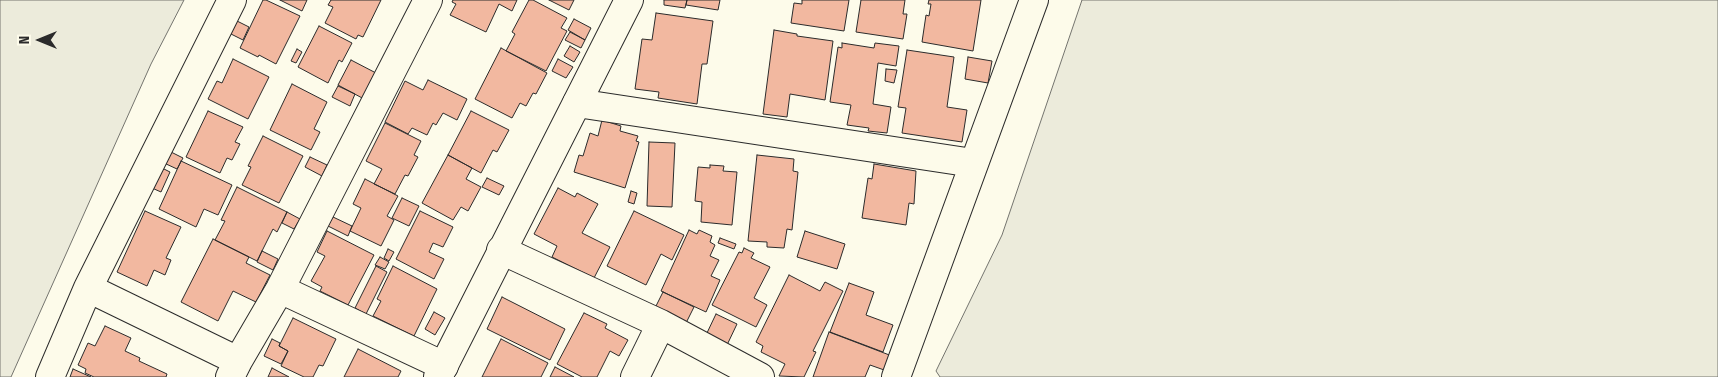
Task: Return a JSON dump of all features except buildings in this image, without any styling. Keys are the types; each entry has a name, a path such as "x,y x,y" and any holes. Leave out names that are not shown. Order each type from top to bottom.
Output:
{"street":[{"path":"50,377 88,288 232,0"},
{"path":"88,288 234,369 280,289 428,0"},
{"path":"280,289 441,372 629,0"},
{"path":"896,377 1034,0"},
{"path":"577,102 974,163"},
{"path":"502,250 660,324 760,377"},
{"path":"635,377 660,324"}],"shaded area":[{"path":"0,0 184,0 151,64 11,377 0,377"},
{"path":"1082,0 1718,0 1718,377 940,377 936,371 1002,235"}]}
